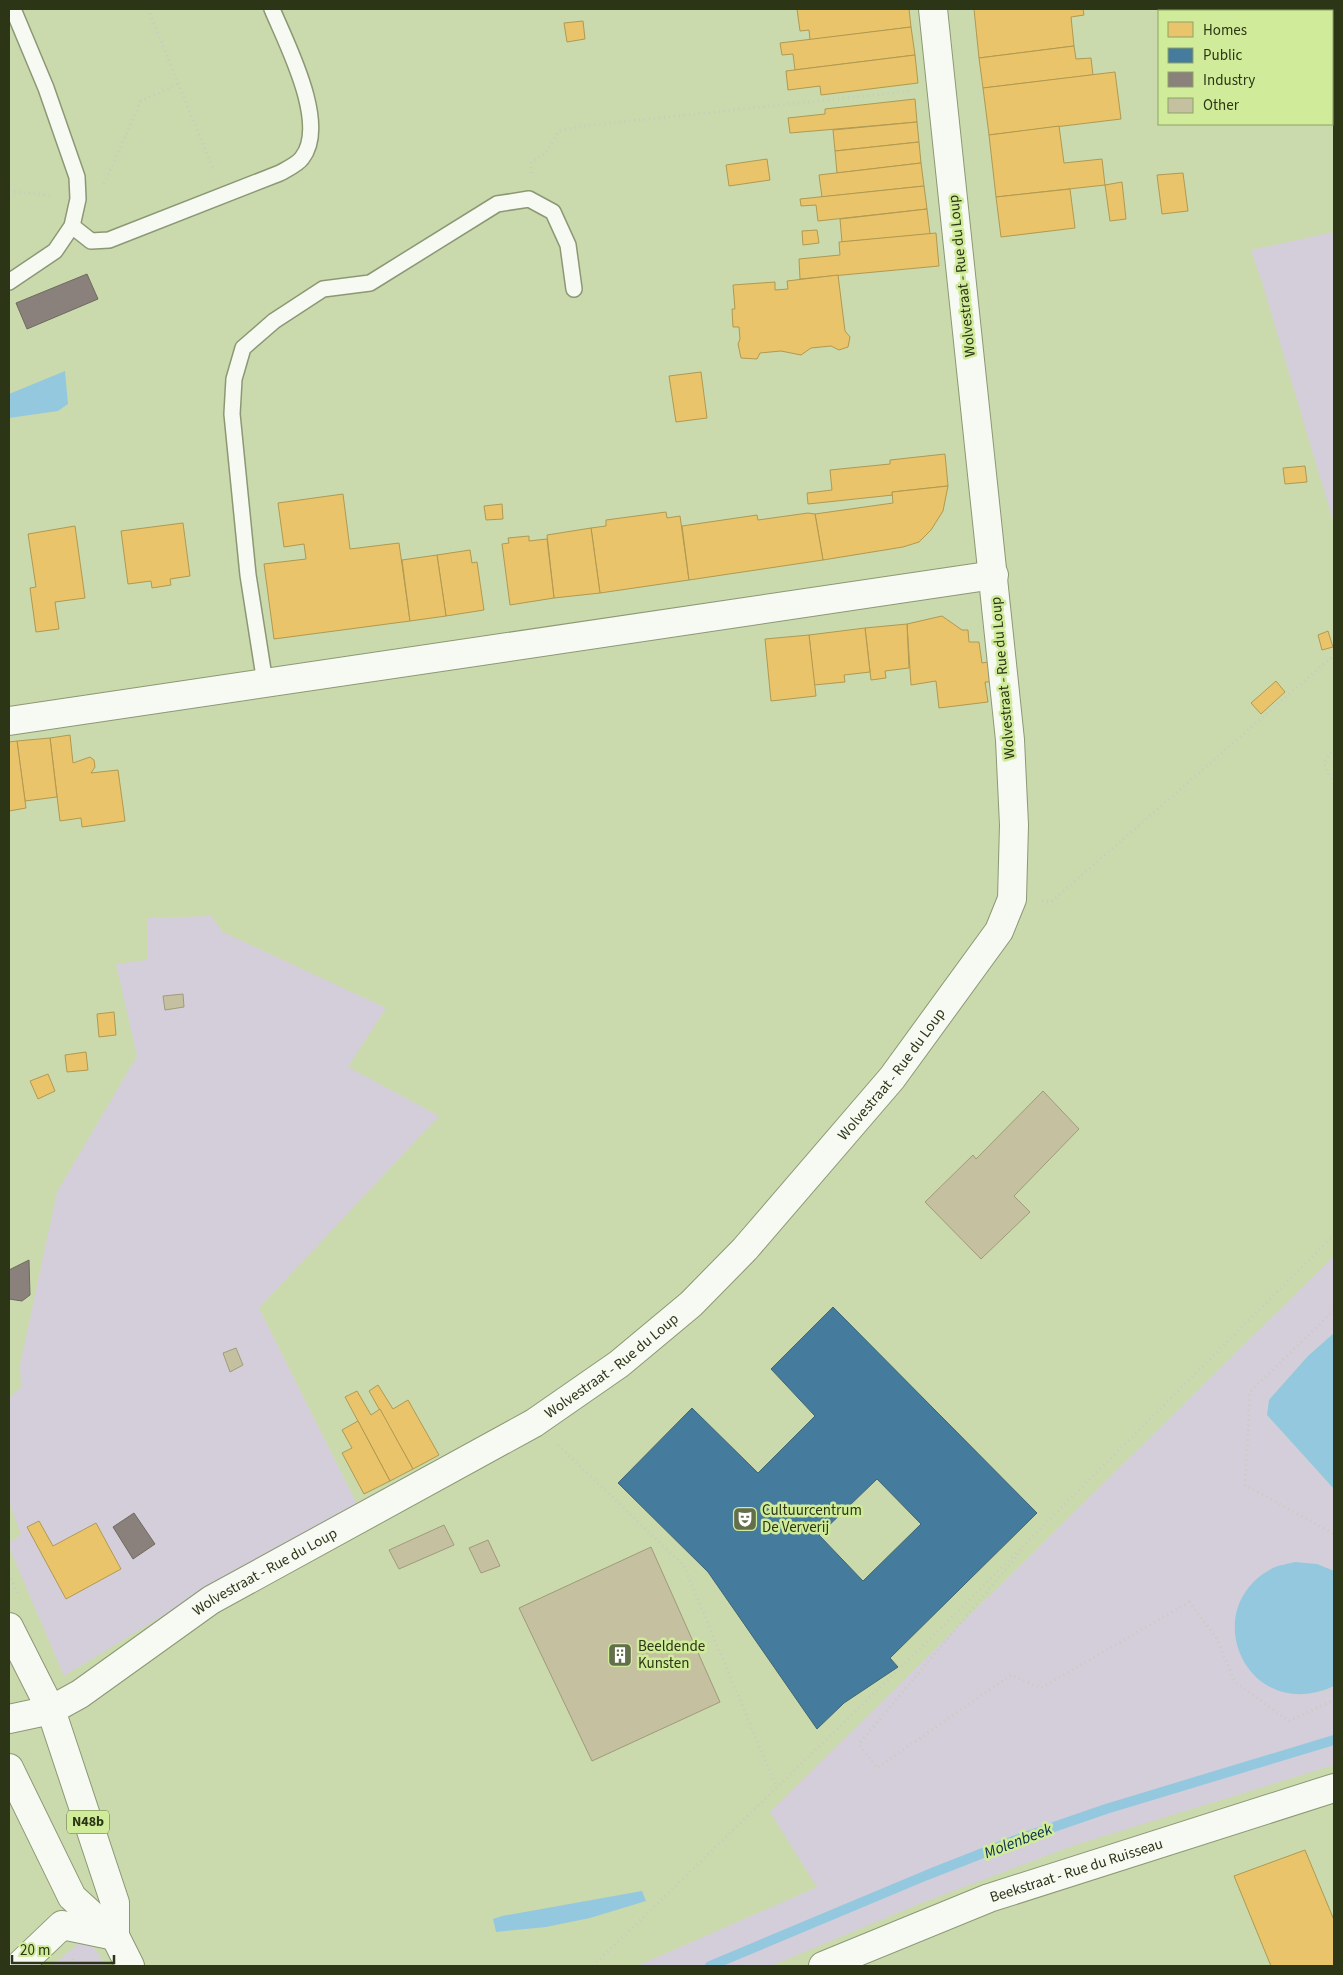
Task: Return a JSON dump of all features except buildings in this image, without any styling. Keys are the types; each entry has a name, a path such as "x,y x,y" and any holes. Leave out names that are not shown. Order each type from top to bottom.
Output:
{"street":[{"name":"Wolvestraat - Rue du Loup","path":"9,1719 51,1710 80,1694 211,1600 534,1423 619,1364 691,1304 745,1249 892,1078 999,931 1012,899 1014,825 1010,740 933,9"},
{"path":"9,721 994,575"},
{"name":"N48b","path":"9,1627 51,1710 115,1902 115,1936"},
{"name":"N48b","path":"9,1768 72,1897 115,1936 130,1966"},
{"name":"Beekstraat - Rue du Ruisseau","path":"823,1966 988,1898 1334,1788"},
{"path":"19,1966 62,1925 115,1936"}],"lane":[{"path":"9,282 55,251 72,226 78,199 77,177 46,88 13,9"},
{"path":"72,226 91,241 109,240 280,173 302,158 310,138 311,112 304,86 272,9"},
{"path":"265,683 248,575 232,414 234,379 243,348 274,320 323,288 370,283 497,204 529,199 553,212 568,244 574,289"}],"path":[{"path":"148,9 208,159 226,194"},
{"path":"9,191 98,200 141,100 178,84"},
{"path":"529,199 532,162 545,154 559,131 584,126 942,88"},
{"path":"1012,899 1051,902 1334,655"},
{"path":"1334,748 1324,763 1334,784"},
{"path":"593,1966 1035,1534 1334,1236"},
{"path":"1334,1310 1250,1392 1245,1486 1334,1534"},
{"path":"534,1423 684,1566 776,1786"},
{"path":"1035,1534 859,1744 877,1768 1011,1675 1041,1688 1189,1602 1216,1637 1235,1682 1289,1721 1334,1700"}],"shaded area":[{"path":"1334,232 1334,524 1251,250"},
{"path":"211,916 223,932 386,1008 348,1067 439,1116 259,1308 358,1506 182,1604 64,1676 9,1547 9,1543 21,1535 9,1501 9,1398 21,1387 20,1365 57,1192 137,1056 116,964 147,960 147,918"},
{"path":"1334,1256 1334,1333 1308,1356 1269,1400 1267,1415 1334,1489 1334,1571 1317,1564 1319,1693 1334,1686 1334,1765 1075,1845 919,1904 771,1966 637,1966 817,1887 770,1812"},
{"path":"87,1937 106,1966 51,1966"}],"water":[{"path":"65,371 68,404 58,411 9,418 9,394"},
{"path":"1334,1333 1334,1489 1267,1415 1269,1400 1308,1356"},
{"path":"1295,1562 1317,1564 1334,1571 1334,1686 1303,1694 1277,1690 1256,1677 1242,1657 1235,1633 1237,1609 1250,1586 1273,1568"},
{"path":"642,1891 646,1901 590,1918 546,1927 496,1932 493,1919 502,1916"}],"waterway":[{"name":"Molenbeek","path":"710,1966 927,1875 1016,1840 1106,1809 1334,1740"}],"place":[{"name":"Cultuurcentrum De Ververij","path":"745,1519"},
{"name":"Beeldende Kunsten","path":"620,1655"}]}
